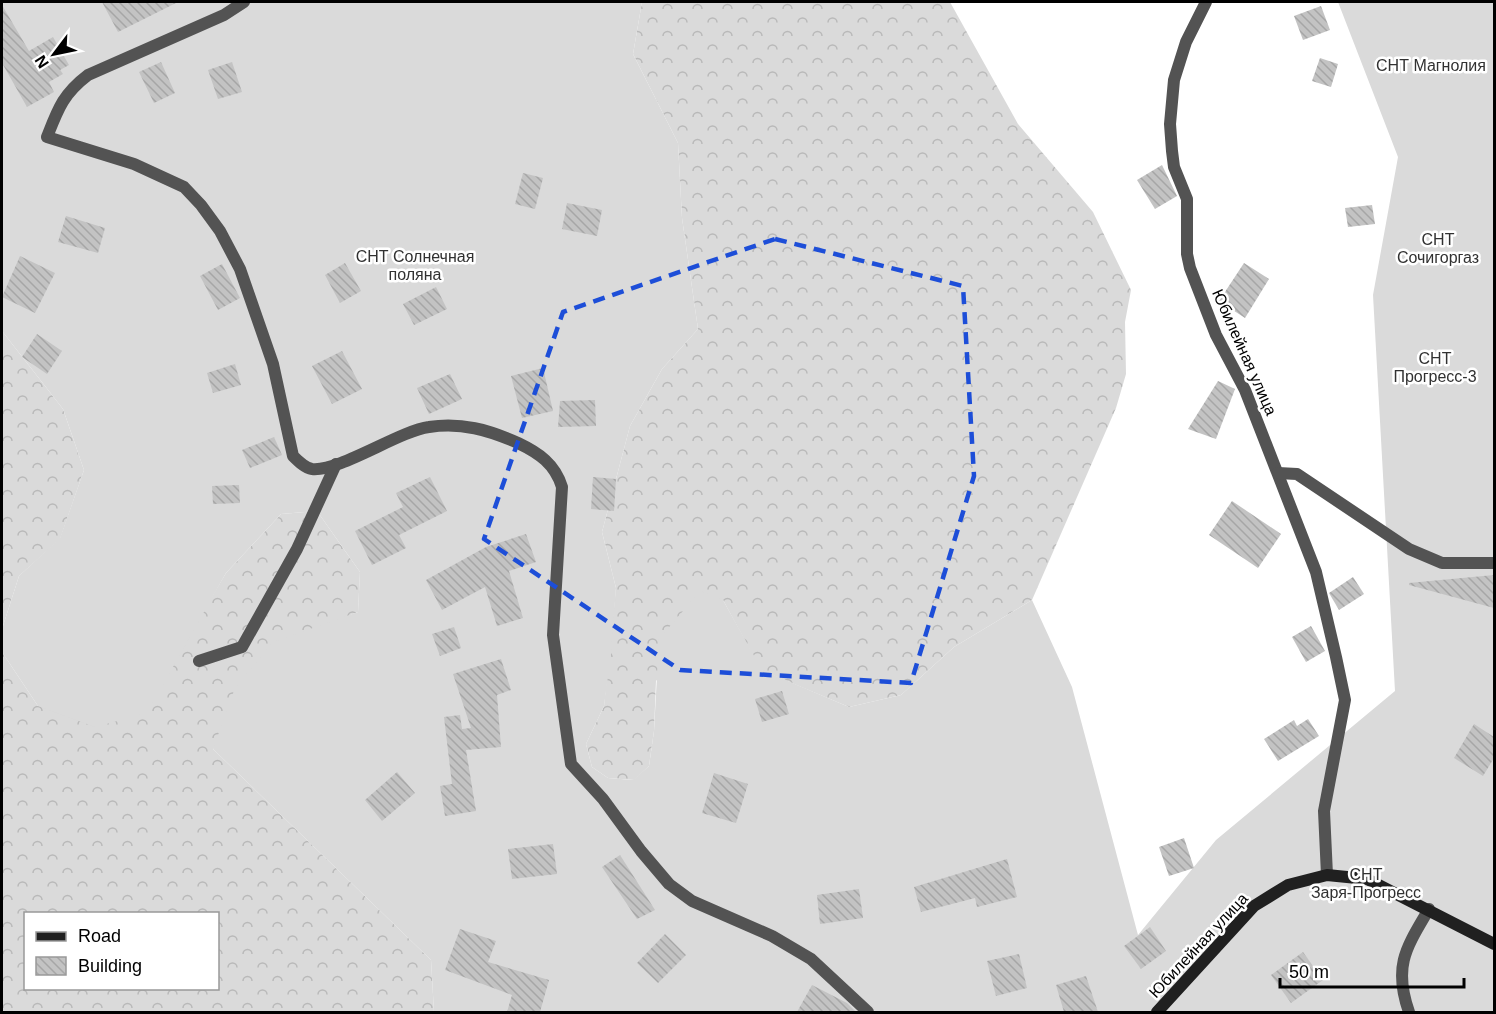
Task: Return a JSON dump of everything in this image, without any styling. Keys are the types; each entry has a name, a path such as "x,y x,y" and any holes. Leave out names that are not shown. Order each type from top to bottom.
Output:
{"street":[{"path":"244,2 224,15 88,75 70,89 61,103 47,137 134,164 184,187 201,205 220,231 240,269 273,364 293,456 312,469 336,464 426,427 452,424 491,431 536,452 549,463 562,487 553,635 571,764 603,799 669,884 692,901 772,936 811,959 868,1012"},
{"name":"Юбилейная улица","path":"1206,2 1186,42 1174,80 1170,124 1174,167 1187,199 1187,254 1215,335 1245,390 1316,572 1345,700 1324,811 1327,875"},
{"path":"199,661 242,647 297,549 336,464"},
{"path":"1278,473 1297,474 1409,549 1442,563 1494,563"},
{"name":"Юбилейная улица","path":"1157,1012 1254,906 1288,885 1327,875 1367,879 1494,944"},
{"path":"1409,1012 1400,977 1405,950 1429,909"}],"highlighted area":[{"path":"775,239 963,286 974,476 911,683 680,670 484,539 563,312"}],"green space":[{"name":"СНТ Солнечная поляна","path":"2,2 642,2 633,54 678,143 682,218 698,329 662,369 630,426 602,532 616,588 604,706 586,744 592,767 608,778 633,780 649,766 654,731 659,639 700,591 723,600 762,670 849,707 901,695 954,647 1032,600 1072,687 1138,935 1216,840 1395,691 1373,295 1398,157 1338,2 1494,2 1494,1012 434,1012 431,960 213,749 235,688 273,642 358,612 360,572 317,511 281,514 226,573 147,713 95,727 38,706 2,652 2,629 19,576 60,538 84,470 63,409 2,331"},
{"path":"642,2 950,2 1018,124 1093,212 1131,290 1125,322 1126,374 1116,408 1032,600 954,647 901,695 849,707 761,670 723,600 656,681 654,731 649,766 634,780 608,778 592,767 586,744 604,706 616,588 602,532 630,426 662,369 698,329 682,218 678,143 633,54"},
{"path":"2,331 63,409 84,470 60,539 19,576 2,629"},
{"path":"317,511 360,572 358,612 319,628 213,749 431,960 434,1012 2,1012 2,652 38,706 187,639 226,573 281,514"}],"building":[{"path":"102,2 178,2 118,32"},
{"path":"2,5 29,51 53,37 69,65 60,70 63,74 49,82 54,92 27,107 2,63"},
{"path":"1321,6 1330,30 1303,40 1294,16"},
{"path":"1320,58 1338,64 1331,87 1312,81"},
{"path":"161,62 175,93 154,103 139,72"},
{"path":"232,62 242,92 218,99 208,70"},
{"path":"1162,165 1177,196 1155,209 1137,180"},
{"path":"523,173 543,178 535,209 515,204"},
{"path":"567,203 602,210 597,236 562,229"},
{"path":"1372,205 1375,224 1348,227 1345,208"},
{"path":"66,216 105,228 98,253 58,242"},
{"path":"20,256 55,273 35,313 2,297"},
{"path":"345,263 361,291 340,303 325,275"},
{"path":"1244,263 1269,279 1245,318 1219,301"},
{"path":"222,264 240,298 218,310 200,276"},
{"path":"436,287 447,309 414,325 403,304"},
{"path":"37,334 62,351 47,374 22,357"},
{"path":"342,351 362,389 332,404 312,366"},
{"path":"235,364 241,385 213,393 207,373"},
{"path":"543,368 553,411 522,418 511,376"},
{"path":"450,374 462,399 429,414 417,388"},
{"path":"1218,381 1235,389 1216,439 1188,429"},
{"path":"595,400 596,426 558,427 560,401"},
{"path":"274,437 282,455 250,468 242,450"},
{"path":"430,477 447,511 399,535 406,548 372,565 355,531 403,507 396,493"},
{"path":"593,477 616,479 614,511 591,509"},
{"path":"239,485 240,503 213,504 212,486"},
{"path":"1232,501 1281,534 1258,568 1209,535"},
{"path":"526,534 536,562 509,571 523,618 497,626 485,587 442,610 426,580 486,547"},
{"path":"1494,575 1494,608 1409,585 1409,583"},
{"path":"1353,577 1364,594 1339,610 1329,593"},
{"path":"1311,626 1325,651 1306,662 1292,637"},
{"path":"454,627 461,648 440,656 432,634"},
{"path":"501,659 511,690 497,695 501,747 466,750 476,811 445,816 440,786 452,784 444,717 460,715 462,729 471,728 453,674"},
{"path":"782,691 789,714 762,722 755,699"},
{"path":"1308,719 1319,736 1278,761 1264,739 1294,720 1297,726"},
{"path":"1474,724 1494,737 1494,758 1483,776 1454,758"},
{"path":"397,772 415,793 382,821 365,800"},
{"path":"714,773 748,784 736,823 702,813"},
{"path":"1184,838 1194,868 1169,876 1159,847"},
{"path":"553,844 557,874 512,879 508,849"},
{"path":"620,855 655,910 637,919 602,867"},
{"path":"1007,859 1017,897 977,907 975,898 921,912 914,887"},
{"path":"859,889 863,918 820,924 817,895"},
{"path":"1150,927 1166,951 1141,969 1124,946"},
{"path":"460,929 496,941 488,962 549,980 540,1012 507,1012 512,995 445,970"},
{"path":"665,934 686,955 658,983 637,963"},
{"path":"1303,952 1323,980 1291,1003 1271,975"},
{"path":"1019,954 1027,988 996,996 987,961"},
{"path":"1086,976 1098,1012 1064,1012 1056,985"},
{"path":"812,985 847,1003 856,1012 797,1012"}],"park label":[{"name":"СНТ Магнолия","path":"1431,65"},
{"name":"СНТ Сочигоргаз","path":"1438,248"},
{"name":"СНТ Прогресс-3","path":"1435,367"},
{"name":"СНТ Заря-Прогресс","path":"1366,883"}]}
